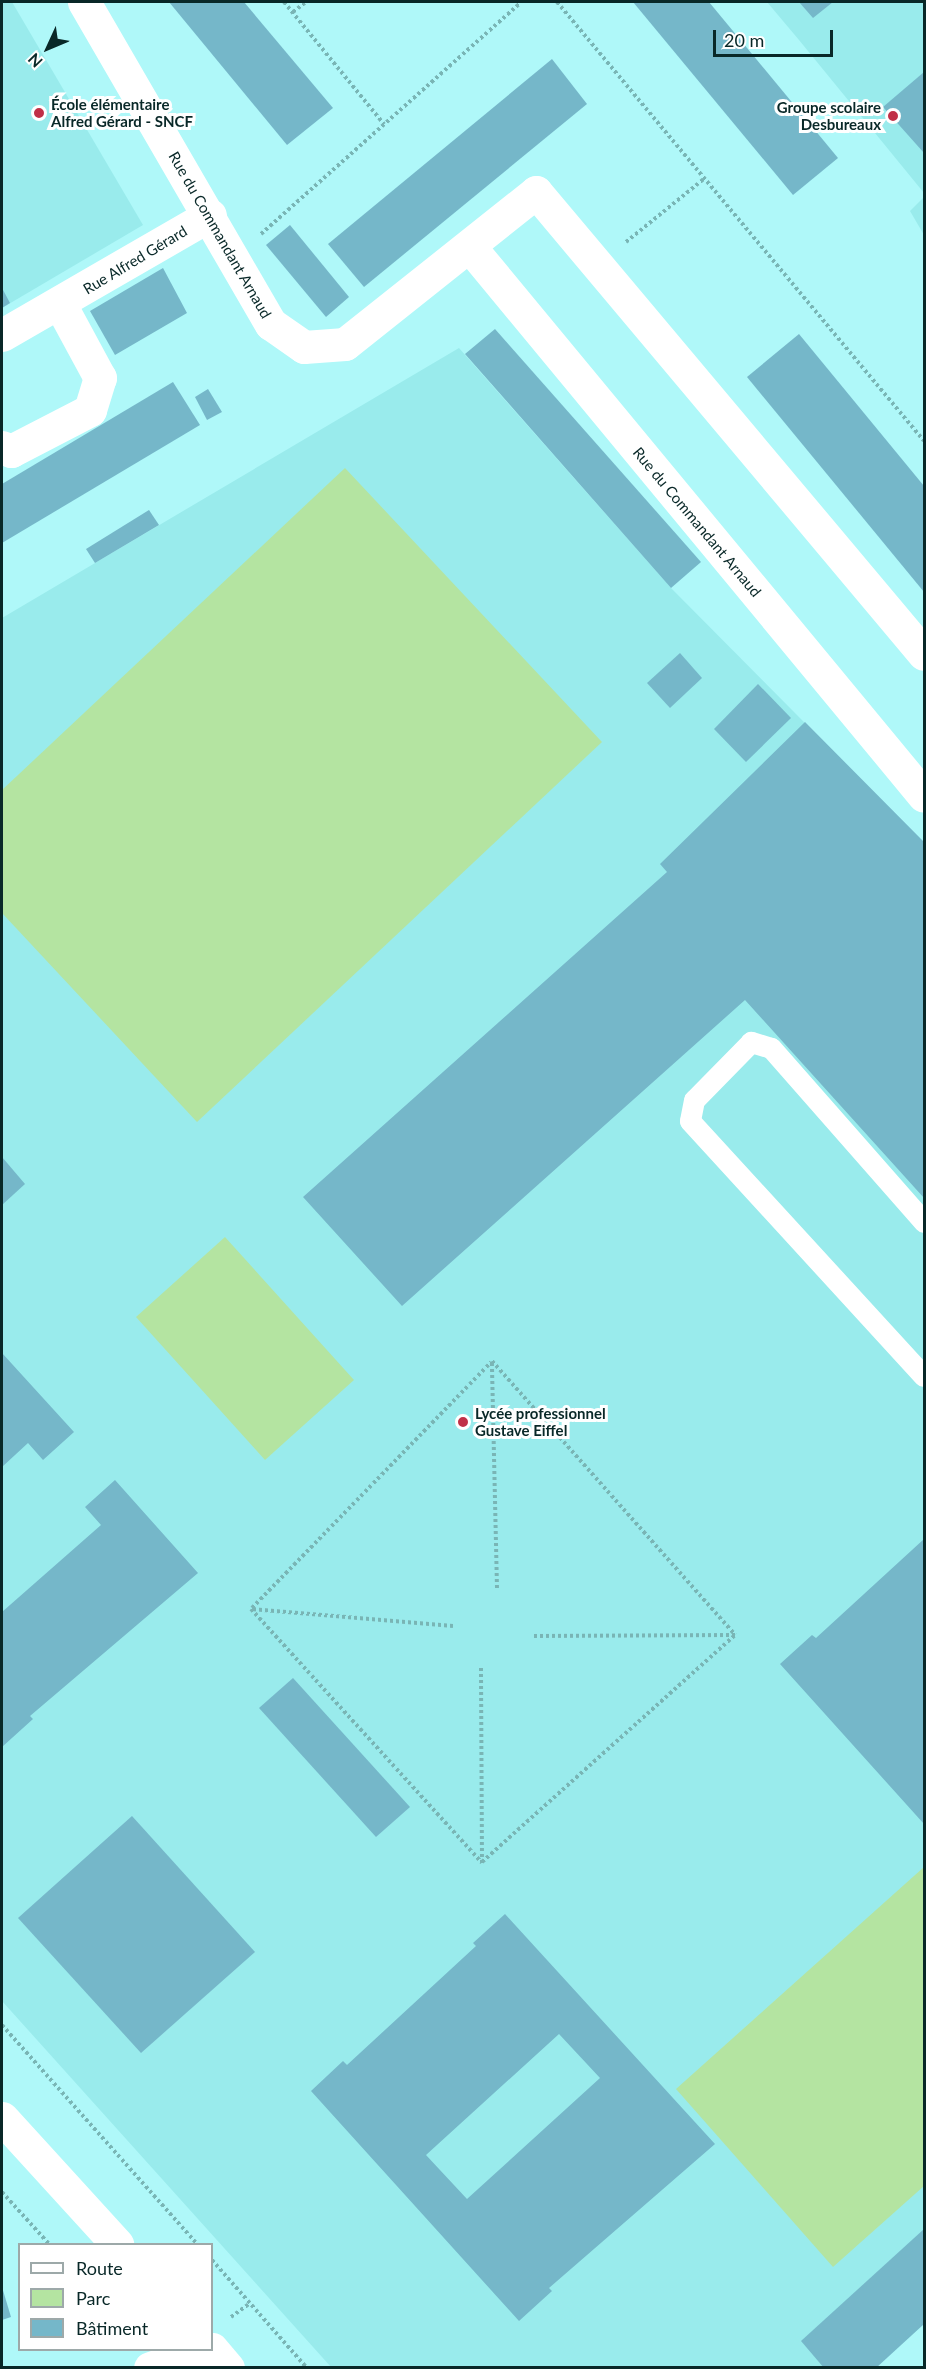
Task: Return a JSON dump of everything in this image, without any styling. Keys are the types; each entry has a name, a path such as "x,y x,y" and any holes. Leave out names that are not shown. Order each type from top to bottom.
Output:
{"street":[{"name":"Rue du Commandant Arnaud","path":"84,2 210,215 271,324 304,347 345,344 470,247 536,192 924,654"},
{"name":"Rue Alfred Gérard","path":"2,335 60,304 210,215"},
{"name":"Rue du Commandant Arnaud","path":"470,247 924,796"},
{"path":"2,447 11,451 90,410 100,378 60,304"},
{"path":"2,2118 116,2243"},
{"path":"213,2350 228,2367"},
{"path":"150,2367 196,2351"}],"lane":[{"path":"924,1222 771,1048 751,1042 694,1100 690,1120 924,1376"}],"path":[{"path":"285,2 384,124"},
{"path":"293,12 306,2"},
{"path":"234,258 522,2"},
{"path":"557,2 924,441"},
{"path":"598,265 705,178"},
{"path":"492,1361 497,1588"},
{"path":"251,1609 492,1361"},
{"path":"492,1361 735,1635"},
{"path":"251,1609 453,1626"},
{"path":"251,1609 482,1863"},
{"path":"533,1636 735,1635"},
{"path":"482,1863 735,1635"},
{"path":"481,1666 482,1863"},
{"path":"2,2025 196,2243"},
{"path":"2,2192 48,2243"},
{"path":"213,2261 307,2367"}],"shaded area":[{"name":"École élémentaire Alfred Gérard - SNCF","path":"2,2 12,2 143,225 2,308"},
{"name":"Groupe scolaire Desbureaux","path":"767,2 924,2 924,193 799,40"},
{"path":"924,197 924,235 910,211"},
{"name":"Lycée professionnel Gustave Eiffel","path":"459,348 671,588 924,843 924,2324 876,2367 331,2367 2,2001 2,618"}],"green space":[{"path":"345,468 602,742 197,1122 2,913 2,790"},
{"path":"225,1237 354,1380 265,1460 136,1317"},
{"path":"924,1867 924,2186 833,2267 676,2089"}],"building":[{"path":"169,2 244,2 333,108 287,145"},
{"path":"633,2 709,2 838,158 793,195"},
{"path":"799,2 833,2 813,18"},
{"path":"552,59 587,104 364,287 328,244"},
{"path":"924,72 924,153 883,107"},
{"path":"290,225 349,297 326,317 266,245"},
{"path":"163,268 187,313 115,355 90,311"},
{"path":"2,288 10,303 2,308"},
{"path":"495,329 701,562 671,588 465,354"},
{"path":"799,334 924,486 924,592 747,377"},
{"path":"173,382 200,425 2,543 2,484"},
{"path":"208,389 222,412 207,420 195,397"},
{"path":"149,510 159,525 95,563 86,549"},
{"path":"680,653 702,678 670,708 647,683"},
{"path":"758,684 791,718 746,762 714,729"},
{"path":"805,722 924,842 924,1198 745,1000 402,1306 303,1197 667,872 660,864"},
{"path":"2,1157 25,1184 2,1205"},
{"path":"2,1353 74,1432 43,1460 28,1443 2,1467"},
{"path":"115,1480 198,1573 30,1716 33,1719 2,1747 2,1612 101,1525 85,1507"},
{"path":"924,1539 924,1824 780,1664 812,1635 816,1638"},
{"path":"293,1678 410,1807 376,1837 259,1708"},
{"path":"132,1816 255,1952 141,2053 18,1918"},
{"path":"505,1914 715,2144 549,2288 552,2291 519,2321 311,2091 343,2061 347,2065 476,1946 473,1943","holes":["559,2034 600,2078 467,2199 426,2155"]},
{"path":"924,2229 924,2324 876,2368 824,2368 801,2341"},
{"path":"2,2287 11,2317 2,2320"}],"place":[{"name":"École élémentaire Alfred Gérard - SNCF","path":"39,113"},
{"name":"Groupe scolaire Desbureaux","path":"893,116"},
{"name":"Lycée professionnel Gustave Eiffel","path":"463,1422"}]}
